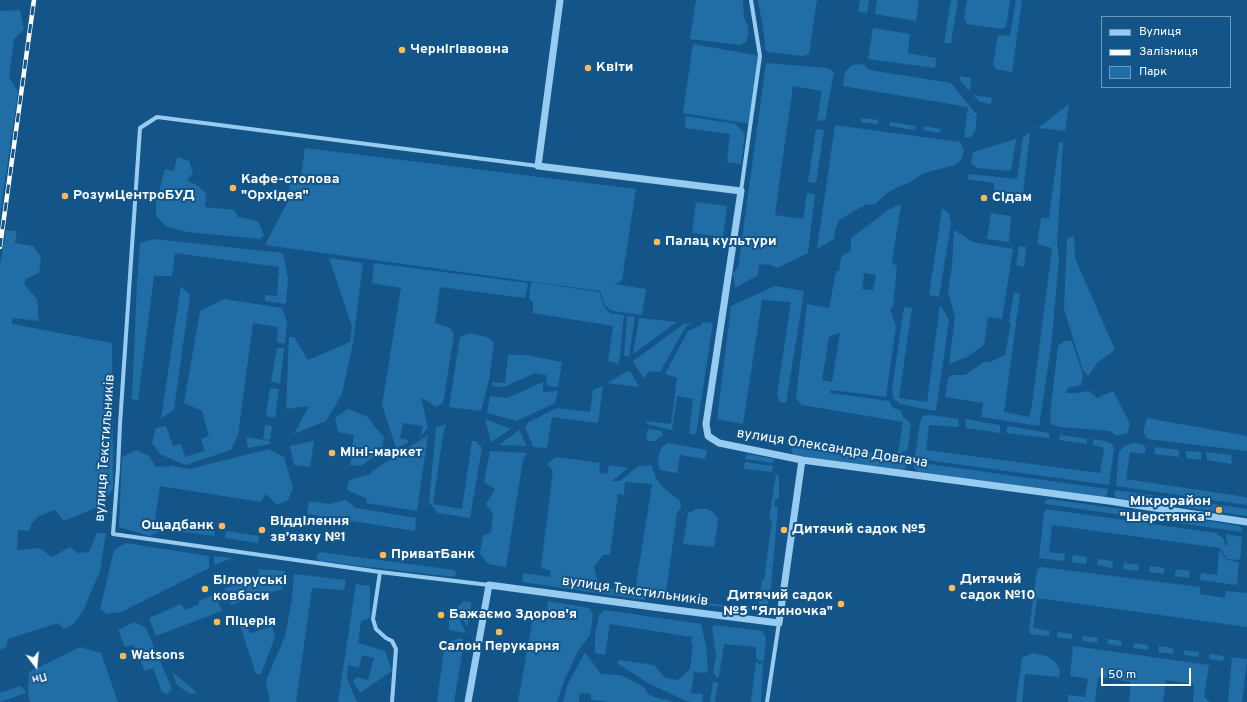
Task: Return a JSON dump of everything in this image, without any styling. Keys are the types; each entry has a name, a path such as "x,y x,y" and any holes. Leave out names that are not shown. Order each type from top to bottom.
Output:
{"street":[{"path":"560,0 538,166 741,191"},
{"name":"вулиця Олександра Довгача","path":"751,0 760,56 706,424 708,436 719,443 802,460 1247,522"},
{"name":"вулиця Текстильників","path":"538,166 157,117 140,128 113,534 380,572 779,623"},
{"path":"768,702 802,460"},
{"path":"380,572 373,619 376,629 392,641 396,649 392,702"},
{"path":"468,702 489,585"}],"green space":[{"path":"696,0 743,0 744,17 748,27 746,42 740,45 690,39"},
{"path":"758,0 817,0 809,54 802,56 768,52 765,49"},
{"path":"860,0 869,0 867,13 858,12"},
{"path":"877,0 919,0 916,21 875,14"},
{"path":"951,0 958,0 951,43 944,43"},
{"path":"967,0 1010,0 1006,27 1001,29 967,24 964,18"},
{"path":"1016,0 1022,0 1012,72 996,69 993,64 998,35 1010,36"},
{"path":"20,10 24,29 14,39 9,77 18,92 0,215 0,11"},
{"path":"873,28 910,34 908,53 936,58 935,68 868,59"},
{"path":"693,44 760,56 750,124 683,113"},
{"path":"766,63 828,68 834,72 825,121 817,120 822,91 793,86 775,215 803,219 807,193 815,194 808,253 777,268 768,264 759,265 758,275 735,288 733,273 738,268"},
{"path":"863,64 869,70 951,83 977,115 975,132 970,138 964,137 968,107 843,86 845,72 852,65"},
{"path":"959,76 971,78 970,91 961,82"},
{"path":"973,95 992,98 991,104 980,102"},
{"path":"1069,104 1065,131 1038,128"},
{"path":"686,116 736,124 745,134 741,164 727,162 730,134 685,128"},
{"path":"861,118 878,120 878,124 861,122"},
{"path":"890,122 916,126 915,130 889,126"},
{"path":"835,125 960,142 964,150 961,160 955,165 924,173 909,183 887,193 875,204 865,205 839,220 835,230 834,239 817,249"},
{"path":"924,126 941,129 940,133 923,130"},
{"path":"816,129 824,130 816,183 808,182"},
{"path":"1030,132 1023,194 994,191 994,183 967,179 969,174 1017,179 1023,137"},
{"path":"1016,139 1011,171 977,168 971,163 973,152"},
{"path":"1059,142 1063,142 1057,244 1059,259 1051,347 1039,426 981,417 983,403 945,397 948,378 953,375 965,375 984,362 990,362 1005,355 1011,323 1009,322 1014,292 1020,294 1004,412 1029,417 1032,405 1052,248 1037,244 1041,218 1049,218"},
{"path":"305,148 636,189 622,280 614,284 646,289 642,315 612,311 605,306 600,291 265,245 287,203 291,174 301,176"},
{"path":"177,157 189,161 193,173 187,180 198,186 206,193 205,207 234,210 238,217 258,221 264,235 260,239 187,232 166,226 156,216 156,202 165,169 174,171"},
{"path":"696,202 727,206 723,237 692,233"},
{"path":"901,204 892,262 897,267 893,307 890,309 896,327 886,397 831,390 830,393 889,401 892,407 901,411 903,417 911,426 907,451 901,453 898,453 903,422 802,405 796,398 807,304 829,308 836,271 839,271 841,257 851,250 851,238 888,210","holes":["864,273 876,275 873,290 862,289","840,333 832,382 822,380 829,337"]},
{"path":"942,209 949,213 951,224 939,297 929,295"},
{"path":"991,213 1011,216 1009,242 987,239"},
{"path":"6,230 17,231 15,243 33,246 41,257 39,273 26,279 24,284 37,299 39,321 13,318 12,324 112,343 113,489 98,507 64,521 55,510 39,516 32,523 29,531 18,530 17,550 40,548 52,557 70,547 78,553 89,552 97,533 106,533 100,571 84,609 73,625 64,629 58,623 8,639 6,647 0,650 0,266"},
{"path":"954,230 973,242 1013,249 1002,319 988,317 984,345 967,357 949,364 955,317 948,292 952,266"},
{"path":"1074,236 1075,258 1115,350 1097,363 1088,376 1083,370 1064,309 1067,238"},
{"path":"154,239 283,253 288,279 286,304 265,301 265,295 277,296 279,267 175,253 172,276 154,276 138,400 132,399 140,243"},
{"path":"1019,246 1026,247 1024,267 1016,265"},
{"path":"329,258 363,263 353,343 342,394 326,421 294,434 309,406 286,409 289,337 294,337 308,360 350,342 352,327"},
{"path":"374,263 528,283 525,298 440,287 435,323 450,328 454,334 443,403 436,407 421,397 428,428 420,437 423,426 403,423 400,438 408,440 408,443 396,448 382,405 401,288 372,283"},
{"path":"531,282 599,292 604,307 610,313 624,315 619,364 608,361 613,326 533,313 533,302 529,299"},
{"path":"181,286 190,295 174,409 161,419"},
{"path":"775,286 804,291 786,403 780,402 777,395 791,302 762,300 743,424 717,419 731,306"},
{"path":"224,299 282,308 287,322 285,344 277,342 278,327 253,323 238,435 231,450 185,465 160,454 152,443 156,428 166,426 173,446 181,444 185,457 205,451 201,439 209,436 202,411 184,403 200,311"},
{"path":"940,305 949,320 936,411 900,404 893,398 892,390 904,307 912,308 899,398 927,402"},
{"path":"627,316 635,317 629,356 624,356"},
{"path":"639,318 677,322 633,354"},
{"path":"703,322 713,323 696,434 689,434 693,399 677,396 672,430 647,424 646,421 671,424 677,378 665,374 688,331 701,325"},
{"path":"693,323 686,326 660,372 650,371 643,378 633,361 684,324"},
{"path":"469,333 487,337 494,342 489,380 481,411 449,407 460,337"},
{"path":"1065,341 1072,341 1083,375 1081,385 1068,388 1066,393 1089,391 1097,398 1113,391 1130,424 1128,433 1116,436 1110,431 1060,427 1051,424 1050,415 1058,346"},
{"path":"277,348 284,348 280,384 271,381"},
{"path":"508,355 526,355 562,362 558,387 547,386 546,375 535,373 504,387 492,386 492,382 505,383"},
{"path":"628,371 631,372 639,387 607,383"},
{"path":"543,382 543,392 558,391 555,403 517,421 487,413 490,396 507,398"},
{"path":"603,386 598,423 552,417 547,448 533,447 525,427 529,422 557,408 590,412 593,390"},
{"path":"270,388 279,389 275,418 266,416"},
{"path":"348,409 368,417 384,437 382,451 361,466 350,465 354,435 338,432 335,418"},
{"path":"931,415 958,419 959,427 929,425 926,450 1100,473 1104,449 1093,445 1093,439 1105,441 1112,444 1114,449 1109,485 919,459 915,457 920,423 923,416"},
{"path":"1147,418 1247,436 1247,451 1148,439 1143,432"},
{"path":"485,419 511,429 491,442"},
{"path":"965,419 1000,425 1000,433 966,428"},
{"path":"446,424 433,504 462,509 472,441 476,441 482,448 470,518 438,513 429,502 436,428"},
{"path":"265,425 272,426 270,440 263,439"},
{"path":"1007,426 1049,433 1049,438 1007,433"},
{"path":"648,429 662,431 663,435 655,441 647,441 646,437"},
{"path":"519,430 527,446 499,445"},
{"path":"428,435 417,511 366,503 367,499 347,490 349,480 371,474 372,471"},
{"path":"1060,435 1087,439 1087,444 1059,440"},
{"path":"246,437 270,441 270,444 248,448"},
{"path":"314,441 310,467 294,465 290,446"},
{"path":"795,442 906,458 906,468 902,471 794,455 791,450"},
{"path":"668,443 707,450 705,459 680,455 677,473 660,470 658,462 659,453 662,447"},
{"path":"1133,443 1142,444 1146,448 1144,454 1130,452 1126,479 1245,497 1247,498 1247,505 1116,486 1119,451 1125,446"},
{"path":"1155,447 1179,450 1179,457 1154,454"},
{"path":"269,449 284,457 293,488 288,500 277,505 266,494 261,502 160,486 155,519 161,531 150,536 119,527 122,457 137,450 149,456 156,467 172,466 189,469"},
{"path":"490,451 527,453 523,460 506,567 488,564 480,553 483,536 491,532 493,514 486,504 495,489 484,482"},
{"path":"1186,451 1201,452 1201,460 1186,458"},
{"path":"1206,452 1231,455 1232,464 1207,460"},
{"path":"747,454 774,459 773,463 745,459"},
{"path":"556,457 600,463 599,473 607,474 609,465 628,468 612,481 620,481 637,467 651,465 657,480 680,501 681,508 677,513 665,600 649,598 636,585 652,484 625,482 624,495 618,494 610,555 603,555 594,567 599,587 643,593 645,600 522,582 523,573 551,577 550,571 541,567 553,471 547,464"},
{"path":"745,462 773,466 772,472 744,469"},
{"path":"914,462 1108,489 1105,497 918,472 914,468"},
{"path":"776,474 778,475 779,480 779,499 775,499 774,506 778,507 770,598 767,605 758,609 762,580 764,580 772,521 769,520"},
{"path":"1115,490 1247,509 1247,516 1117,498 1114,495"},
{"path":"1049,499 1239,526 1242,528 1242,532 1045,504 1045,501"},
{"path":"346,500 356,508 416,518 415,531 307,514 309,501 329,504"},
{"path":"697,509 707,509 713,512 718,519 714,547 683,544 688,513"},
{"path":"1046,509 1216,533 1223,538 1226,546 1228,545 1225,534 1242,537 1240,560 1227,559 1220,548 1052,525 1049,552 1065,554 1064,561 1039,558 1044,513"},
{"path":"180,525 215,531 214,536 179,531"},
{"path":"226,531 259,536 258,543 225,538"},
{"path":"126,543 209,556 209,568 121,612 107,614 100,609 114,550"},
{"path":"1219,550 1227,560 1239,562 1237,585 1200,580 1201,573 1217,575"},
{"path":"320,552 454,570 457,574 453,577 319,561 316,556"},
{"path":"1073,555 1087,557 1086,564 1072,562"},
{"path":"214,556 232,558 214,565"},
{"path":"1098,559 1113,561 1112,568 1097,565"},
{"path":"1124,563 1139,565 1138,571 1123,569"},
{"path":"1150,566 1165,568 1163,574 1149,572"},
{"path":"1041,567 1200,587 1200,594 1225,598 1226,591 1247,593 1247,627 1037,598 1033,628 1050,631 1049,636 1030,634 1029,631 1037,570"},
{"path":"258,569 285,571 282,589 231,605 224,588 260,578"},
{"path":"1176,569 1190,571 1189,578 1175,576"},
{"path":"294,574 346,580 344,590 312,588 296,702 270,702 266,681 285,636 292,599"},
{"path":"356,584 370,586 370,618 361,621 358,643 385,651 392,671 360,693 353,681 357,677 368,680 374,658 362,655 359,668 348,665 347,678 358,702 338,702"},
{"path":"215,594 222,611 156,636 149,618 181,604 185,610 199,604 199,601"},
{"path":"682,600 756,609 755,611 682,602"},
{"path":"464,601 471,602 467,627 457,607"},
{"path":"548,601 589,608 593,614 590,635 578,651 565,679 557,702 518,702 534,611 549,614 547,608"},
{"path":"454,609 466,633 449,630 449,613"},
{"path":"605,610 701,624 706,645 708,670 706,673 694,672 691,693 703,694 702,702 690,702 682,699 650,684 618,664 618,660 654,665 665,678 678,680 690,669 693,643 691,643 692,637 610,624 605,655 595,653 595,636 599,615"},
{"path":"135,622 146,628 172,689 167,694 162,692 153,668 145,671 133,645 125,647 118,630"},
{"path":"246,622 249,632 252,633 272,626 275,637 261,674 256,674 240,626"},
{"path":"714,625 762,631 766,637 764,660 760,662 756,658 756,647 724,644 719,676 717,678 713,673 716,656 712,628"},
{"path":"1058,632 1072,634 1072,639 1057,637"},
{"path":"1083,636 1098,638 1097,643 1082,641"},
{"path":"461,638 464,642 454,702 437,702 445,642"},
{"path":"1108,639 1122,641 1121,646 1107,644"},
{"path":"1134,643 1148,645 1148,650 1133,648"},
{"path":"1073,646 1209,665 1204,697 1210,702 1193,702 1194,684 1166,680 1163,702 1129,702 1131,682 1098,677 1095,702 1068,702 1068,695 1085,697 1088,679 1070,676"},
{"path":"1159,646 1173,648 1173,654 1158,652"},
{"path":"80,647 101,653 118,702 30,702 28,695 29,672"},
{"path":"1184,650 1199,652 1198,657 1184,655"},
{"path":"585,652 601,674 621,675 644,687 648,694 654,697 675,702 605,702 592,700 590,694 580,693 579,702 563,702 567,686"},
{"path":"1032,653 1047,656 1055,662 1060,670 1059,677 1025,674 1022,702 1016,702 1022,658"},
{"path":"1210,654 1224,656 1223,661 1209,659"},
{"path":"1232,657 1247,659 1242,702 1228,702"},
{"path":"756,661 759,664 763,663 761,702 751,702"},
{"path":"172,672 196,693 190,694 177,685"},
{"path":"713,682 718,683 715,702 710,702"},
{"path":"20,686 26,693 0,702 0,693"}],"railway":[{"path":"0,247 34,0"}],"place":[{"name":"Чернігіввовна","path":"402,50"},
{"name":"Квіти","path":"588,68"},
{"name":"Кафе-столова \"Орхідея\"","path":"233,188"},
{"name":"РозумЦентроБУД","path":"65,196"},
{"name":"Сідам","path":"984,198"},
{"name":"Палац культури","path":"657,242"},
{"name":"Міні-маркет","path":"332,453"},
{"name":"Мікрорайон \"Шерстянка\"","path":"1219,510"},
{"name":"Ощадбанк","path":"222,526"},
{"name":"Відділення зв’язку №1","path":"262,530"},
{"name":"Дитячий садок №5","path":"784,530"},
{"name":"ПриватБанк","path":"383,555"},
{"name":"Дитячий садок №10","path":"952,588"},
{"name":"Білоруські ковбаси","path":"205,589"},
{"name":"Дитячий садок №5 \"Ялиночка\"","path":"841,604"},
{"name":"Бажаємо Здоров'я","path":"441,615"},
{"name":"Піцерія","path":"217,622"},
{"name":"Салон Перукарня","path":"499,632"},
{"name":"Watsons","path":"123,656"}]}
